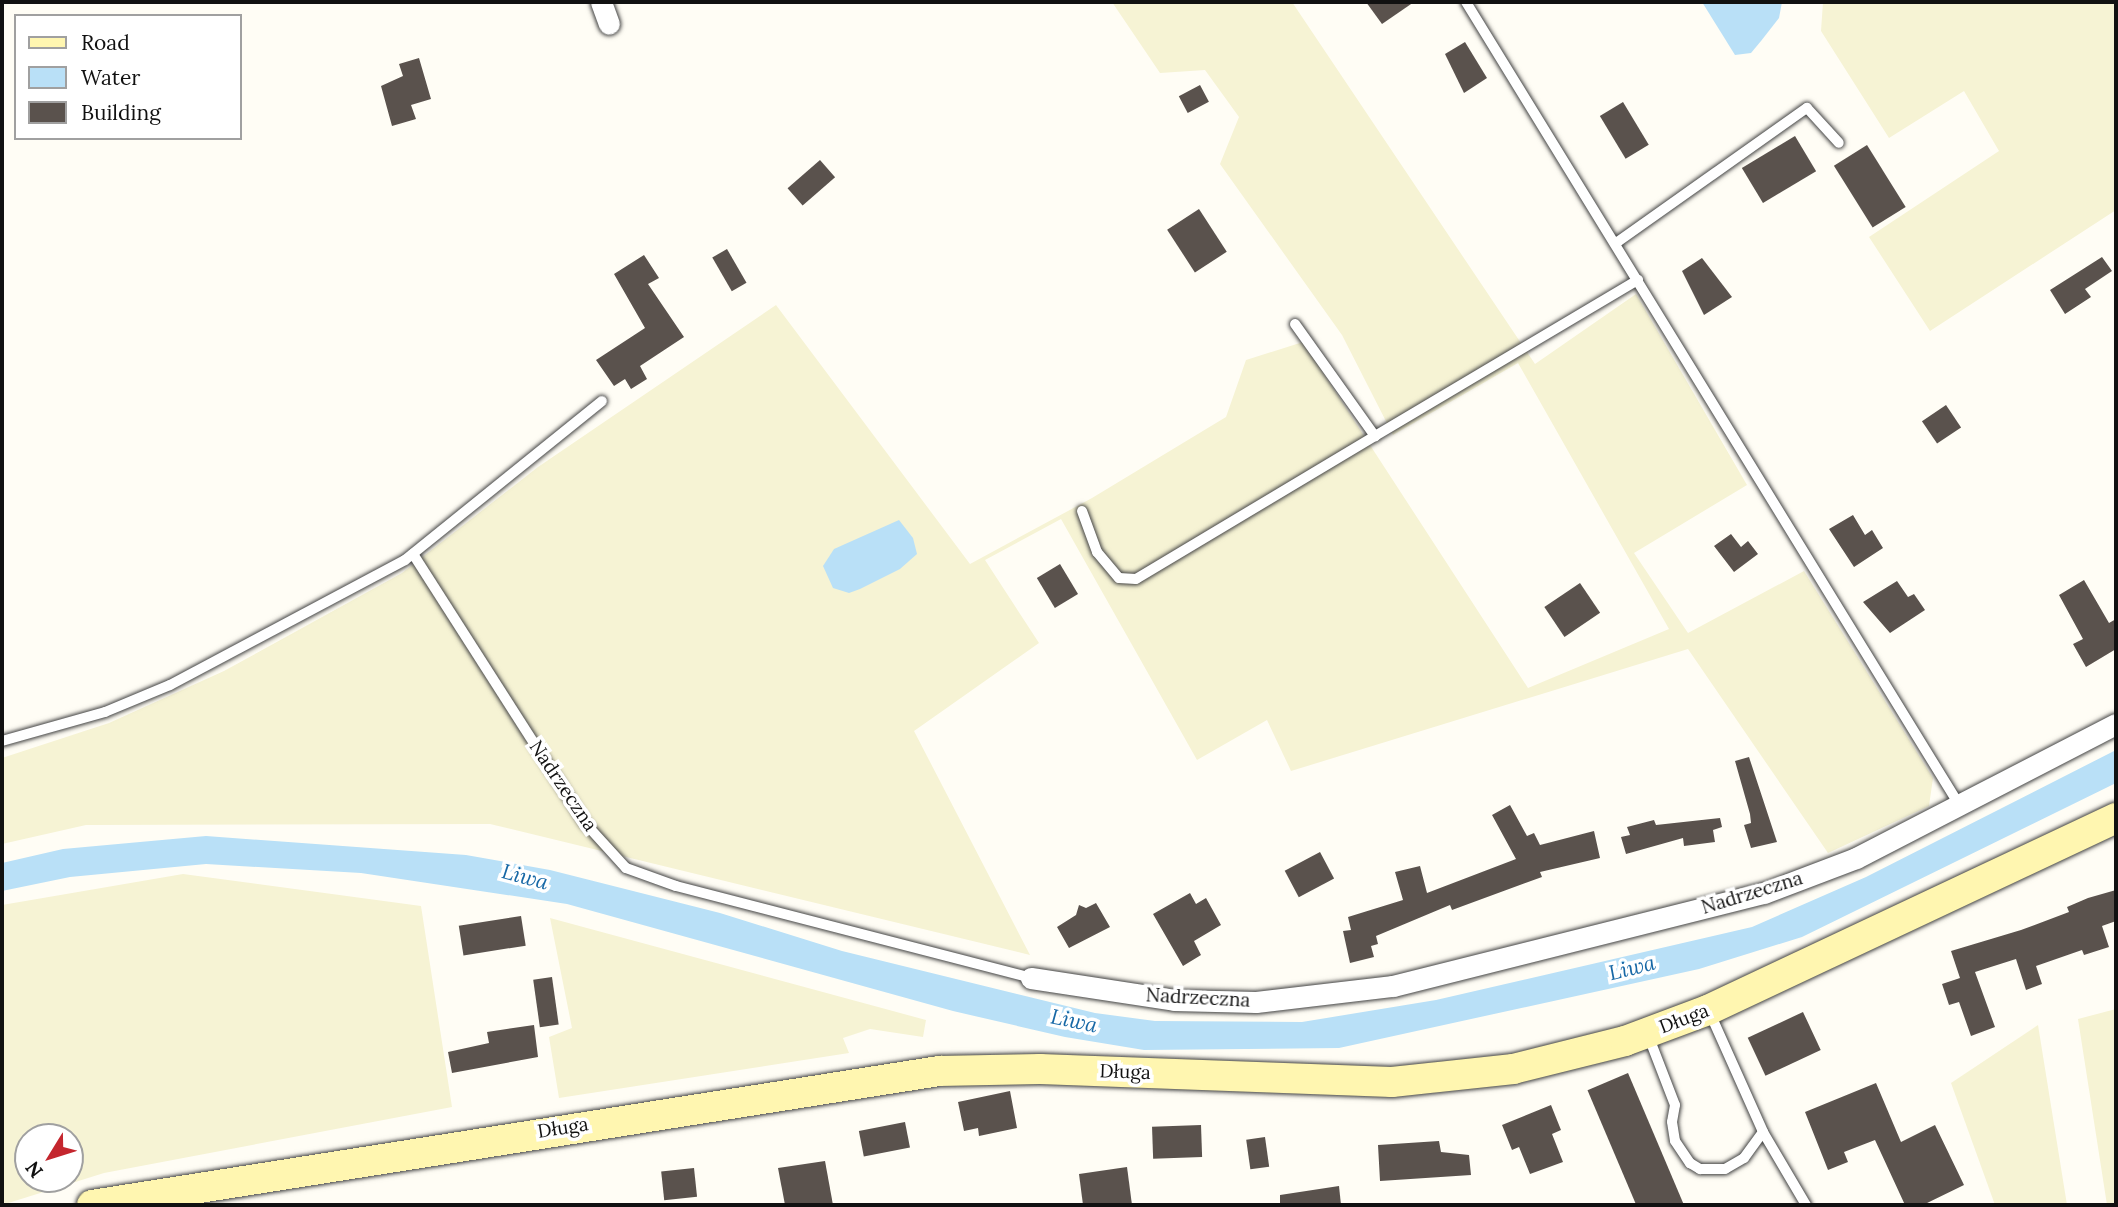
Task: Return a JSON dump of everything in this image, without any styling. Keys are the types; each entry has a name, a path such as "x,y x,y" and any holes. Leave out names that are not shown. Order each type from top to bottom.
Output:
{"street":[{"path":"601,2 609,24"},
{"name":"Nadrzeczna","path":"1031,978 1174,1000 1256,1002 1393,986 1764,893 1856,858 1958,803 2116,724"},
{"name":"Długa","path":"92,1205 939,1071 1040,1069 1392,1083 1513,1069 1647,1033 1708,1010 2116,818"}],"lane":[{"path":"1466,2 1958,803"},
{"path":"1616,243 1807,108 1839,143"},
{"path":"1082,510 1097,552 1119,578 1136,579 1638,280"},
{"path":"1295,324 1375,436"},
{"path":"2,741 105,712 170,685 413,554 601,401"},
{"name":"Nadrzeczna","path":"413,554 585,823 626,869 689,890 1031,978"},
{"path":"1708,1010 1763,1132 1806,1205"},
{"path":"1647,1033 1675,1105 1672,1122 1675,1141 1690,1163 1700,1169 1725,1169 1744,1158 1763,1132"}],"shaded area":[{"path":"1112,2 1292,2 1535,364 1636,294 1747,485 1634,553 1688,633 1804,571 1933,778 1929,806 1828,853 1688,649 1291,771 1267,720 1197,760 1061,519 985,560 1039,643 914,731 1030,955 490,824 86,825 2,844 2,758 109,723 224,671 402,573 538,467 776,305 970,564 1092,498 1226,417 1246,360 1303,342 1528,688 1669,629 1518,363 1393,435 1342,335 1220,164 1239,117 1205,70 1160,73"},
{"path":"1823,2 2116,2 2116,210 1930,331 1869,237 1999,151 1964,91 1889,138 1821,31"},
{"path":"183,874 421,906 452,1107 104,1173 84,1179 84,1123 14,1123 14,1193 40,1193 2,1205 2,905"},
{"path":"550,918 926,1020 923,1037 870,1029 843,1038 849,1053 559,1098 549,1037 572,1028"},
{"path":"2116,1009 2116,1205 2107,1205 2078,1019"},
{"path":"2038,1025 2067,1205 1995,1205 1951,1083"}],"water":[{"path":"1702,2 1782,2 1779,18 1751,53 1735,55"},
{"path":"899,520 913,538 917,554 900,569 860,589 849,593 833,588 823,566 834,549"},
{"name":"Liwa","path":"2116,750 2116,783 1802,937 1699,969 1339,1048 1144,1050 1065,1037 953,1011 567,904 361,873 206,864 70,877 2,891 2,863 63,849 206,836 466,855 550,870 720,913 842,951 1095,1013 1155,1021 1302,1022 1436,1000 1752,927 1866,877"}],"building":[{"path":"1366,2 1414,2 1382,24"},
{"path":"1465,42 1487,78 1464,93 1445,54"},
{"path":"419,58 431,99 411,105 416,119 392,126 381,86 403,76 399,64"},
{"path":"1200,85 1209,102 1188,113 1179,96"},
{"path":"1623,102 1649,145 1626,159 1600,116"},
{"path":"1795,136 1816,171 1763,203 1742,168"},
{"path":"1867,145 1906,207 1873,228 1834,166"},
{"path":"820,160 835,177 803,206 788,188"},
{"path":"1199,209 1227,252 1195,272 1167,230"},
{"path":"727,249 746,283 732,291 712,258"},
{"path":"644,255 659,278 648,284 684,337 640,366 647,379 631,389 625,379 614,386 596,360 645,328 614,274"},
{"path":"2102,257 2112,271 2085,289 2091,297 2065,314 2050,290"},
{"path":"1702,258 1732,297 1704,315 1682,271"},
{"path":"1946,405 1961,427 1937,444 1922,421"},
{"path":"1853,515 1865,535 1872,530 1883,548 1854,567 1829,529"},
{"path":"1731,534 1741,547 1748,541 1758,554 1734,572 1714,546"},
{"path":"1060,564 1078,594 1055,608 1037,578"},
{"path":"2084,580 2109,623 2116,619 2116,649 2086,667 2073,644 2083,639 2059,595"},
{"path":"1897,581 1908,597 1914,594 1925,610 1890,633 1863,602"},
{"path":"1580,583 1600,613 1564,637 1544,607"},
{"path":"1749,757 1777,842 1751,848 1744,825 1751,823 1750,814 1735,761"},
{"path":"1510,805 1527,836 1534,833 1540,845 1594,831 1600,858 1540,872 1542,877 1452,910 1450,905 1376,936 1378,944 1371,946 1374,957 1350,963 1343,931 1351,930 1348,917 1403,900 1395,872 1420,866 1427,893 1516,859 1492,815"},
{"path":"1720,818 1722,827 1713,830 1715,842 1684,846 1683,838 1626,854 1621,837 1630,835 1627,827 1654,820 1656,825"},
{"path":"1320,852 1334,878 1299,897 1285,871"},
{"path":"2116,890 2116,921 2102,926 2109,947 2084,955 2082,950 2036,966 2042,984 2026,990 2016,959 1975,972 1995,1027 1971,1036 1959,1002 1949,1005 1942,984 1960,978 1951,951 2021,930 2069,912 2067,907 2088,898"},
{"path":"1190,893 1196,904 1206,898 1221,925 1194,941 1201,955 1183,966 1153,914"},
{"path":"1096,903 1110,927 1069,948 1057,927 1076,915 1079,905 1086,908"},
{"path":"521,916 526,946 463,955 459,926"},
{"path":"552,977 559,1025 540,1027 533,980"},
{"path":"1803,1012 1821,1050 1765,1076 1748,1038"},
{"path":"534,1025 538,1057 452,1073 448,1052 489,1043 487,1032"},
{"path":"1628,1073 1684,1205 1636,1205 1587,1090"},
{"path":"1876,1083 1901,1142 1935,1125 1964,1185 1923,1205 1905,1205 1875,1140 1844,1152 1848,1162 1828,1170 1805,1112"},
{"path":"1010,1091 1017,1128 979,1136 978,1128 964,1131 958,1102"},
{"path":"1551,1105 1561,1130 1552,1134 1563,1162 1530,1174 1519,1147 1512,1150 1502,1125"},
{"path":"905,1122 910,1148 864,1156 859,1131"},
{"path":"1201,1125 1202,1157 1153,1159 1152,1127"},
{"path":"1265,1137 1269,1167 1250,1169 1246,1140"},
{"path":"1439,1141 1441,1152 1469,1155 1471,1175 1380,1181 1378,1145"},
{"path":"825,1161 833,1205 785,1205 778,1168"},
{"path":"1127,1167 1132,1205 1083,1205 1079,1174"},
{"path":"694,1168 697,1197 664,1200 661,1171"},
{"path":"1339,1186 1341,1205 1280,1205 1280,1195"}]}
